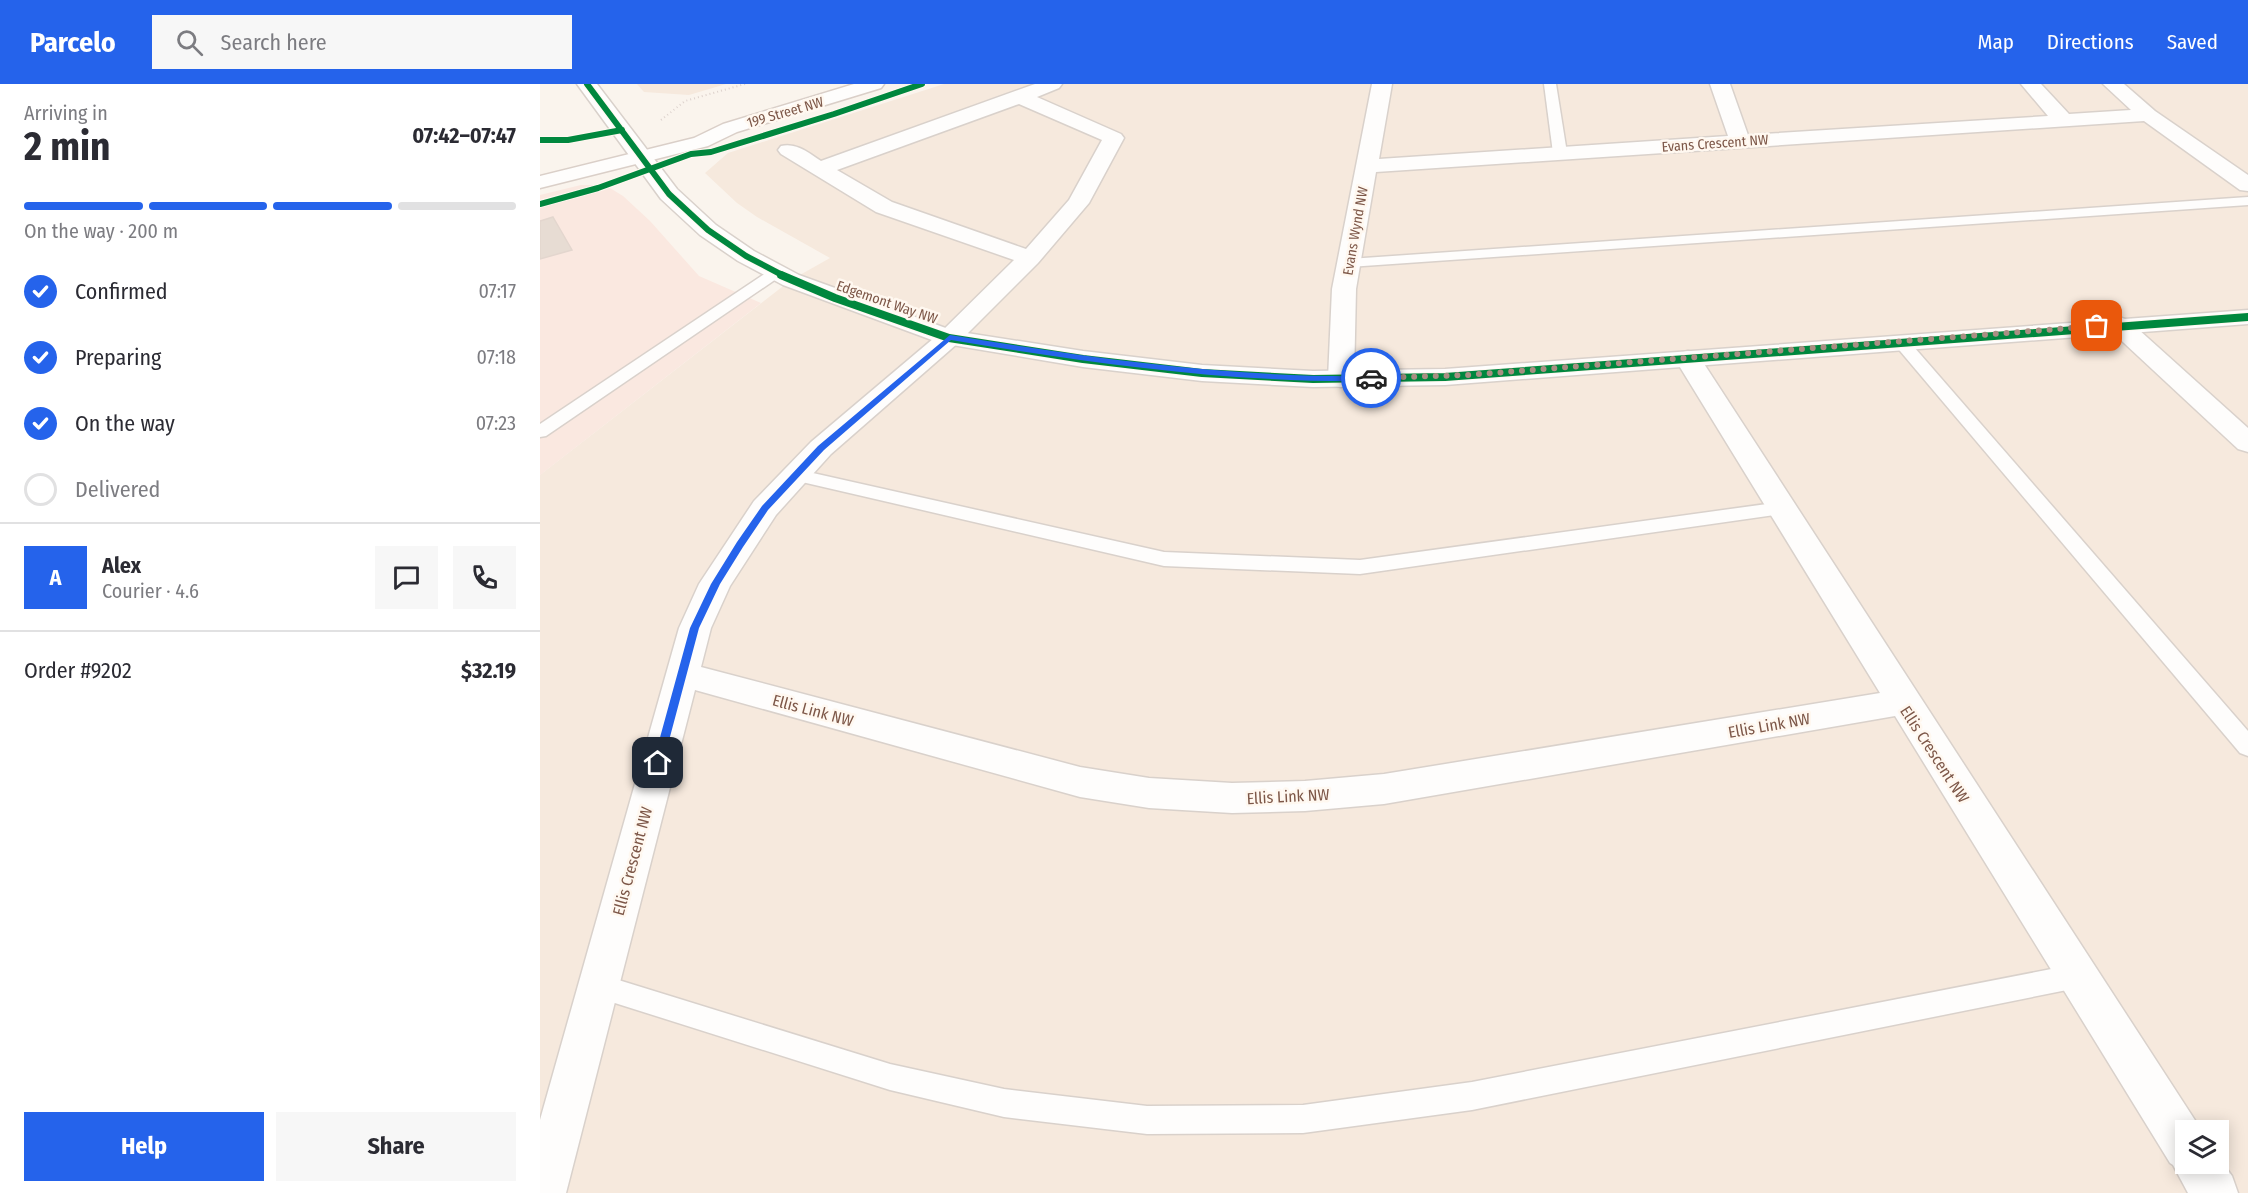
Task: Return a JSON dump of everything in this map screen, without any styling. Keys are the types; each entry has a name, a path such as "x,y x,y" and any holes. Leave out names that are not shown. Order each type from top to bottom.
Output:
{"street":[{"name":"Edgemont Way NW","path":"587,84 683,209 746,256 835,298 950,338 1083,359 1202,373 1341,379 1445,377 2248,317"},
{"name":"199 Street NW","path":"540,167 633,144 700,142 730,128 873,84"},
{"path":"819,169 1052,84"},
{"name":"Evans Wynd NW","path":"1341,379 1342,319 1349,263 1382,84"},
{"path":"1720,84 1740,142"},
{"path":"2031,84 2064,121"},
{"path":"2113,84 2148,115 2248,185"},
{"name":"Ellis Crescent NW","path":"543,1193 682,674 695,628 715,584 765,508 821,448 950,338 1030,258 1078,203 1114,138 1020,97"},
{"name":"Evans Crescent NW","path":"1366,166 2148,115"},
{"name":"199 Street NW","path":"540,182 633,144"},
{"path":"788,150 884,207 1030,258"},
{"path":"2119,325 2248,444"},
{"name":"Ellis Crescent NW","path":"1688,359 2175,1130"},
{"name":"Ellis Link NW","path":"682,674 1080,782 1149,793 1232,798 1305,796 1384,789 1903,702"},
{"path":"2203,1174 2215,1193"}],"lane":[{"path":"1550,84 1560,153"},
{"path":"1349,263 2248,201"},
{"path":"540,432 777,272"},
{"path":"1901,342 2248,747"},
{"path":"795,475 1164,559 1360,567 1781,508"},
{"path":"599,986 890,1077 1004,1103 1147,1120 1303,1119 1472,1096 2078,976"}],"path":[{"path":"633,144 685,101 745,84"}],"shaded area":[{"path":"637,84 726,84 689,95 644,92"},
{"path":"944,84 2248,84 2248,1193 540,1193 540,475 791,280 830,258 757,217 737,203 705,173 728,153"},
{"path":"581,185 605,185 623,196 650,221 699,276 761,303 540,475 540,195"}],"building":[{"path":"553,217 572,250 540,259 540,221"}],"cycle path":[{"path":"587,84 669,194 708,230 746,256 791,280 835,298 949,338 1083,359 1202,373 1313,379 1445,377 2248,317"},
{"path":"540,204 598,188 691,154 711,152 922,84"},
{"path":"540,140 568,140 622,130"}],"way so far":[{"path":"1371,378 1445,377 2097,326"}],"route":[{"path":"658,763 695,628 715,584 740,544 765,508 821,448 950,338 1083,359 1202,373 1313,379 1371,378"}]}
